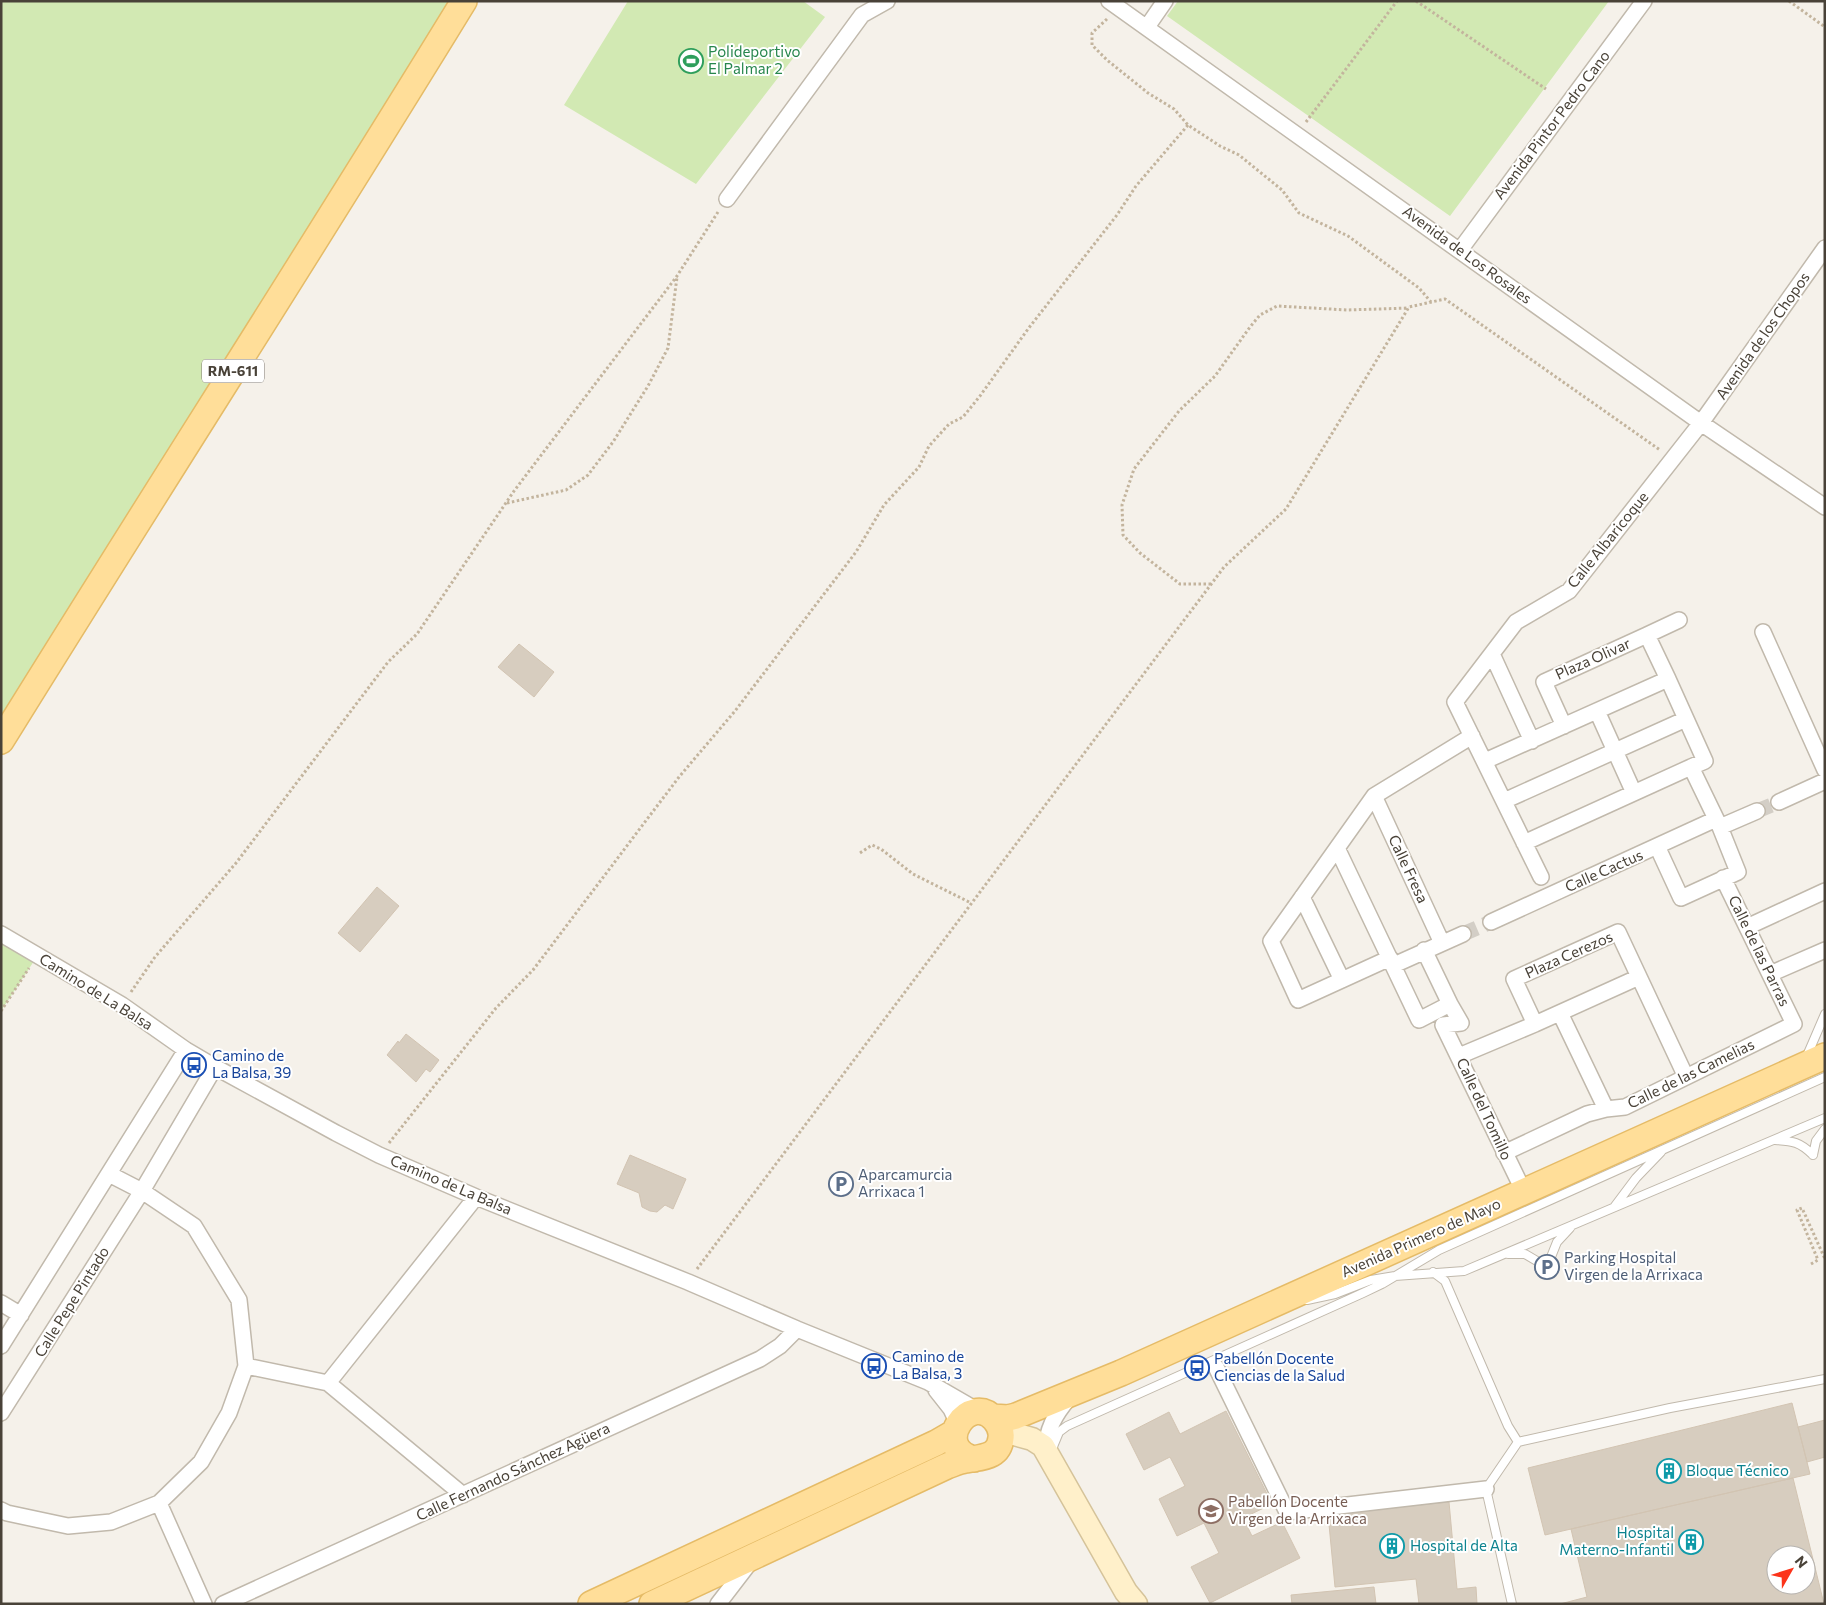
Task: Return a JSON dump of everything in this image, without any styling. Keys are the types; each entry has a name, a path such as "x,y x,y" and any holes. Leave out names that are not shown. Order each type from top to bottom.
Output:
{"main road":[{"name":"RM-611","path":"1,741 91,595 362,168 464,1"},
{"name":"Avenida Primero de Mayo","path":"995,1431 1078,1389 1127,1370 1524,1192 1689,1124 1814,1060"},
{"path":"591,1604 936,1443 956,1428 970,1413 995,1431"},
{"path":"956,1428 956,1444 963,1454 995,1431"},
{"path":"652,1604 947,1466 995,1431"}],"street":[{"path":"727,199 862,14 887,1"},
{"path":"1146,27 1165,1"},
{"name":"Avenida Pintor Pedro Cano","path":"1460,250 1644,1"},
{"name":"Avenida de Los Rosales","path":"1119,4 1146,27 1701,423 1825,507"},
{"name":"Avenida de los Chopos","path":"1701,423 1825,248"},
{"name":"Calle Albaricoque","path":"1541,877 1455,702 1516,622 1569,591 1701,423"},
{"path":"1648,635 1679,620"},
{"path":"1763,632 1825,770"},
{"name":"Plaza Olivar","path":"1564,726 1544,682 1648,635 1705,761 1692,767"},
{"path":"1492,654 1532,740"},
{"path":"1485,762 1597,710 1668,680"},
{"path":"1597,710 1634,793"},
{"path":"1504,801 1686,719"},
{"path":"1463,934 1342,980 1298,1000 1271,941 1374,796 1472,736"},
{"path":"1524,844 1692,767 1738,872 1681,898 1657,846"},
{"path":"1779,802 1825,781"},
{"name":"Calle Fresa","path":"1374,796 1442,942"},
{"name":"Calle Cactus","path":"1491,922 1657,846 1718,823 1757,811"},
{"path":"1338,848 1419,1020 1450,1004 1424,950"},
{"name":"Calle de las Parras","path":"1723,878 1794,1024"},
{"path":"1747,927 1825,891"},
{"path":"1302,897 1342,980"},
{"name":"Plaza Cerezos","path":"1535,1024 1514,979 1618,932 1639,977"},
{"name":"Camino de La Balsa","path":"1,934 122,1006 186,1050 215,1067 379,1155 928,1382 995,1431"},
{"path":"1770,974 1825,950"},
{"path":"1459,1056 1639,977 1686,1078"},
{"name":"Calle del Tomillo","path":"1450,1004 1461,1024 1443,1025 1524,1192"},
{"path":"1560,1013 1606,1109"},
{"name":"Calle de las Camelias","path":"1504,1153 1587,1114 1606,1109 1625,1108 1794,1024"},
{"path":"1,1346 186,1050"},
{"name":"Calle Pepe Pintado","path":"1,1413 142,1191 215,1067"},
{"path":"1,1510 7,1513 68,1526 111,1522 159,1502 201,1462 229,1413 246,1366 239,1300 194,1226 142,1191 109,1174"},
{"path":"328,1383 476,1196"},
{"path":"1,1303 20,1315"},
{"name":"Calle Fernando Sánchez Agüera","path":"223,1604 760,1359 780,1346 797,1329"},
{"path":"246,1366 328,1383 463,1495"},
{"path":"1216,1367 1287,1512 1486,1489"},
{"name":"Camino de La Balsa","path":"928,1382 946,1402 956,1428"},
{"path":"1045,1454 1047,1437 1053,1420 1078,1389"},
{"path":"995,1431 1045,1454 1126,1592 1136,1604"},
{"path":"159,1502 204,1604"},
{"path":"718,1604 757,1554"}],"lane":[{"path":"1814,1060 1825,1014"},
{"path":"1045,1454 1052,1457 1053,1446 1059,1432 1067,1426 1363,1293 1432,1253 1825,1077"},
{"path":"1276,1304 1319,1298 1364,1282 1395,1276 1461,1271 1825,1118"},
{"path":"1614,1208 1641,1172 1689,1124"},
{"path":"1773,1140 1790,1140 1802,1144 1813,1155 1816,1141 1825,1129"},
{"path":"1499,1256 1512,1253 1525,1254 1547,1267 1557,1242 1565,1232 1578,1223"},
{"path":"1448,1288 1451,1281 1461,1271"},
{"path":"1433,1272 1445,1281 1508,1426 1518,1442"},
{"path":"1512,1604 1486,1489 1518,1442 1670,1408 1825,1379"}],"path":[{"path":"1302,127 1397,1"},
{"path":"1416,1 1546,89"},
{"path":"1789,1 1825,27"},
{"path":"1119,4 1092,33 1092,45 1107,60 1148,93 1174,109 1188,125 1220,146 1239,155 1282,190 1299,212 1348,236 1419,288 1431,302"},
{"path":"379,1155 496,1008 533,970 679,777 735,711 856,552 884,505 919,467 929,446 949,424 963,417 1136,186 1188,125"},
{"path":"122,1006 155,957 236,863 388,662 417,634 506,503 677,276 727,199"},
{"path":"506,503 566,490 588,475 613,442 648,386 668,348 677,276"},
{"path":"1211,584 1180,584 1140,553 1123,535 1122,505 1134,469 1179,411 1215,376 1260,315 1277,306 1347,310 1409,308 1445,298 1673,458"},
{"path":"688,1282 1224,567 1286,509 1409,308"},
{"path":"860,853 872,845 881,849 913,874 971,903"},
{"path":"1,1012 38,956"},
{"path":"1811,1264 1818,1260 1797,1210 1802,1208 1825,1259"}],"green space":[{"path":"1,1 452,1 1,739"},
{"name":"Polideportivo El Palmar 2","path":"628,1 803,1 825,17 696,184 564,105"},
{"path":"1178,1 1609,1 1450,216 1167,16"},
{"path":"1,934 38,955 1,1011"}],"building":[{"path":"519,644 554,672 534,697 498,667"},
{"path":"377,887 399,906 360,952 338,933"},
{"path":"406,1034 439,1060 430,1072 426,1069 416,1082 387,1055"},
{"path":"630,1155 686,1179 673,1209 665,1205 657,1212 650,1211 642,1207 639,1193 617,1184"},
{"name":"Bloque Técnico","path":"1792,1403 1810,1474 1545,1535 1528,1468"},
{"name":"Pabellón Docente Virgen de la Arrixaca","path":"1226,1411 1272,1504 1243,1518 1252,1536 1282,1522 1300,1558 1210,1603 1191,1567 1219,1553 1204,1523 1177,1536 1159,1499 1185,1486 1170,1457 1144,1470 1126,1434 1169,1412 1180,1434"},
{"path":"1825,1420 1825,1457 1807,1462 1798,1427"},
{"name":"Hospital Materno-Infantil","path":"1793,1478 1809,1545 1766,1545 1766,1595 1816,1595 1816,1571 1824,1604 1560,1604 1587,1597 1571,1529"},
{"name":"Hospital de Alta","path":"1449,1502 1457,1589 1476,1587 1477,1604 1419,1604 1416,1579 1335,1587 1328,1514"},
{"path":"1374,1587 1376,1604 1292,1604 1291,1595"}],"tunnel":[{"path":"1757,811 1779,802"},
{"path":"1463,934 1491,922"}],"place":[{"name":"Polideportivo El Palmar 2","path":"691,61"},
{"name":"Camino de La Balsa, 39","path":"194,1065"},
{"name":"Aparcamurcia Arrixaca 1","path":"841,1184"},
{"name":"Parking Hospital Virgen de la Arrixaca","path":"1547,1267"},
{"name":"Camino de La Balsa, 3","path":"874,1366"},
{"name":"Pabellón Docente Ciencias de la Salud","path":"1197,1368"},
{"name":"Bloque Técnico","path":"1669,1471"},
{"name":"Pabellón Docente Virgen de la Arrixaca","path":"1211,1511"},
{"name":"Hospital Materno-Infantil","path":"1691,1542"},
{"name":"Hospital de Alta","path":"1392,1546"}]}
